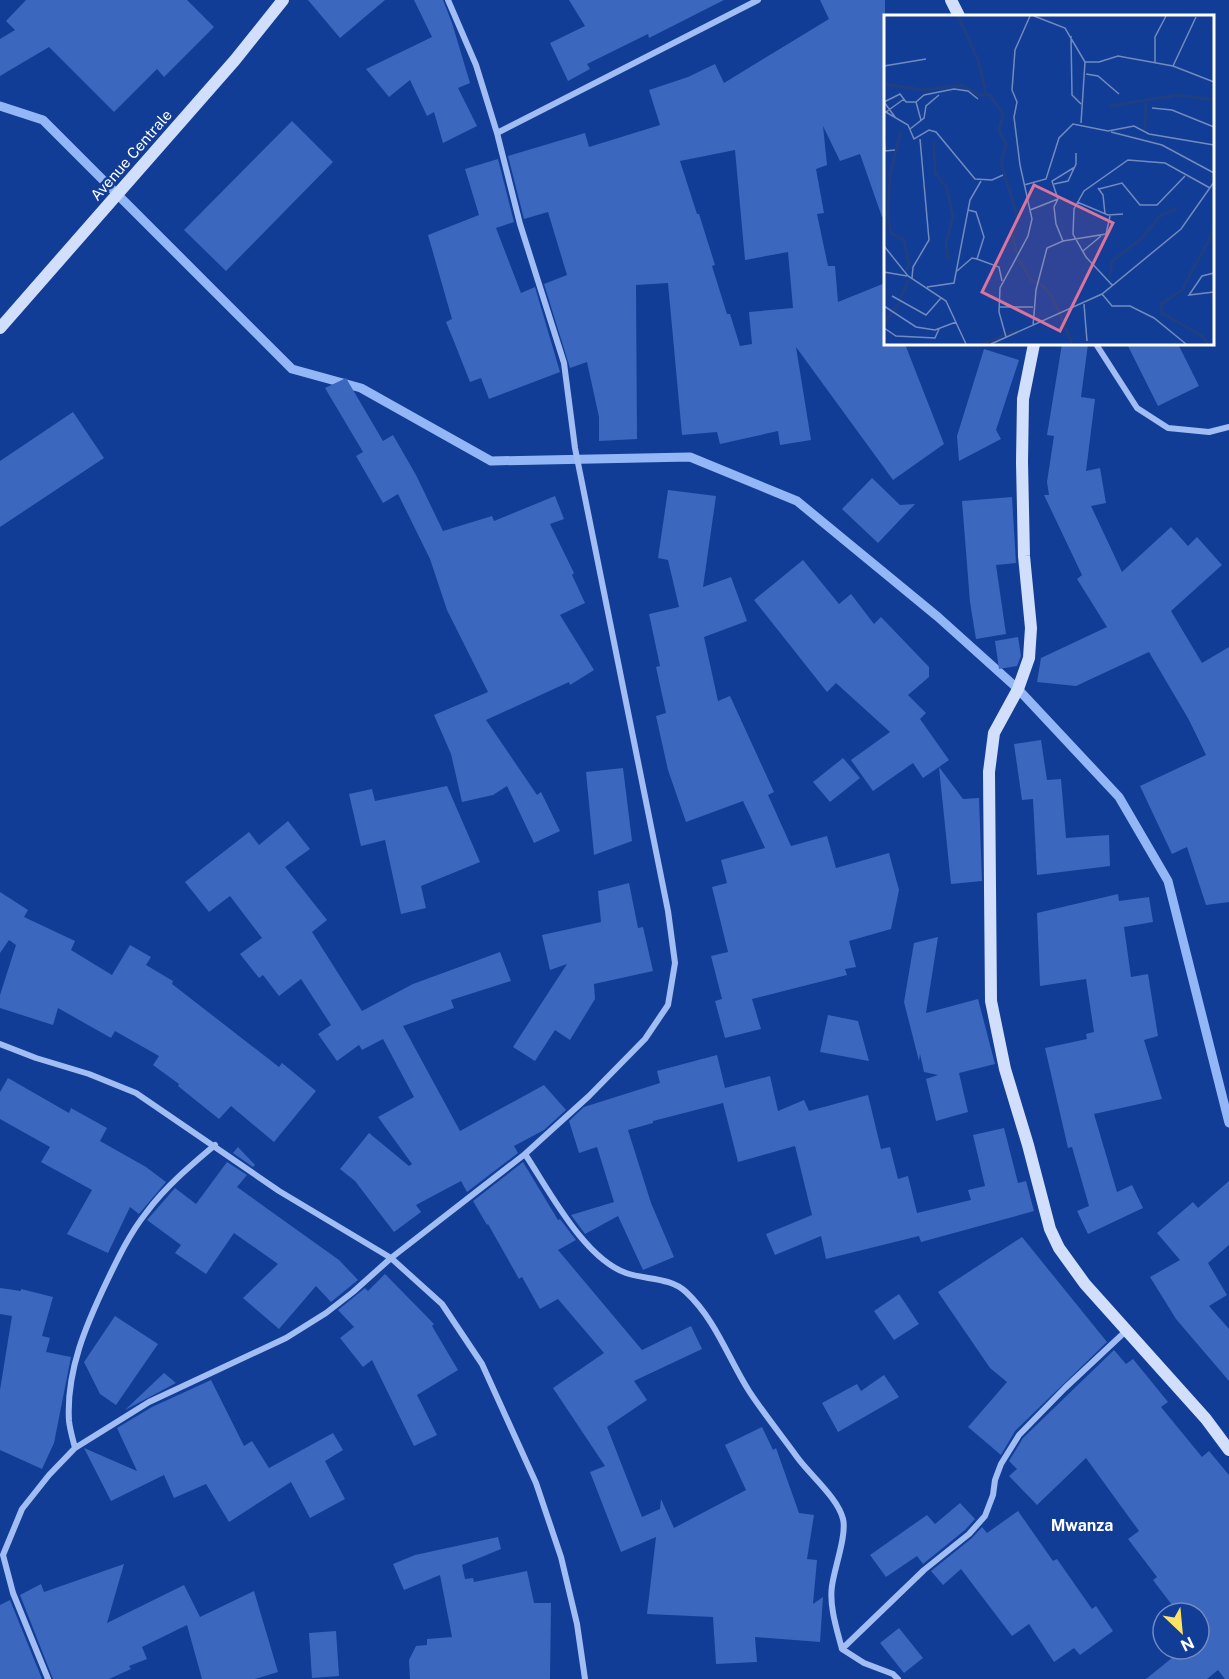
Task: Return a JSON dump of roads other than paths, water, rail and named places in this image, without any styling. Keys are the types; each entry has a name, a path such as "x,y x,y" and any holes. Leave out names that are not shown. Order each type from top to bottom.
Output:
{"street":[{"name":"Avenue Centrale","path":"0,328 235,60 283,0"},
{"path":"48,1679 13,1593 3,1555 22,1509 49,1475 75,1448 149,1402 286,1338 354,1292 391,1258 525,1154 589,1096 645,1039 668,1005 675,963 668,911 607,596 575,448 564,363 520,224 497,133 476,65 448,0"},
{"path":"497,133 758,0"},
{"path":"951,0 958,15"},
{"path":"1034,345 1023,399 1022,462 1024,556 1031,628 1029,658 1018,689 994,733 989,772 991,1001 1005,1069 1050,1229 1059,1248 1085,1284 1206,1419 1229,1450"},
{"path":"1097,345 1137,408 1168,428 1209,432 1229,428"},
{"path":"0,1044 89,1074 136,1094 279,1191 391,1258 442,1304 482,1364 536,1483 561,1557 577,1624 585,1679"},
{"path":"75,1448 69,1422 70,1393 74,1366 85,1329 121,1253 145,1213 177,1176 214,1145"},
{"path":"525,1154 585,1244 602,1260 627,1273 661,1280 685,1291 711,1321 749,1391 800,1461 830,1495 844,1520 841,1550 831,1588 842,1649 864,1663 893,1674 898,1679"},
{"path":"842,1649 924,1570 969,1534 985,1516 1001,1464 1020,1435 1088,1365 1127,1330"}],"waterway":[{"path":"0,106 43,120 292,369 361,388 491,461 690,457 797,501 938,617 1018,689 1119,797 1168,881 1229,1123"}],"district":[{"name":"Mwanza","path":"1082,1525"}]}
